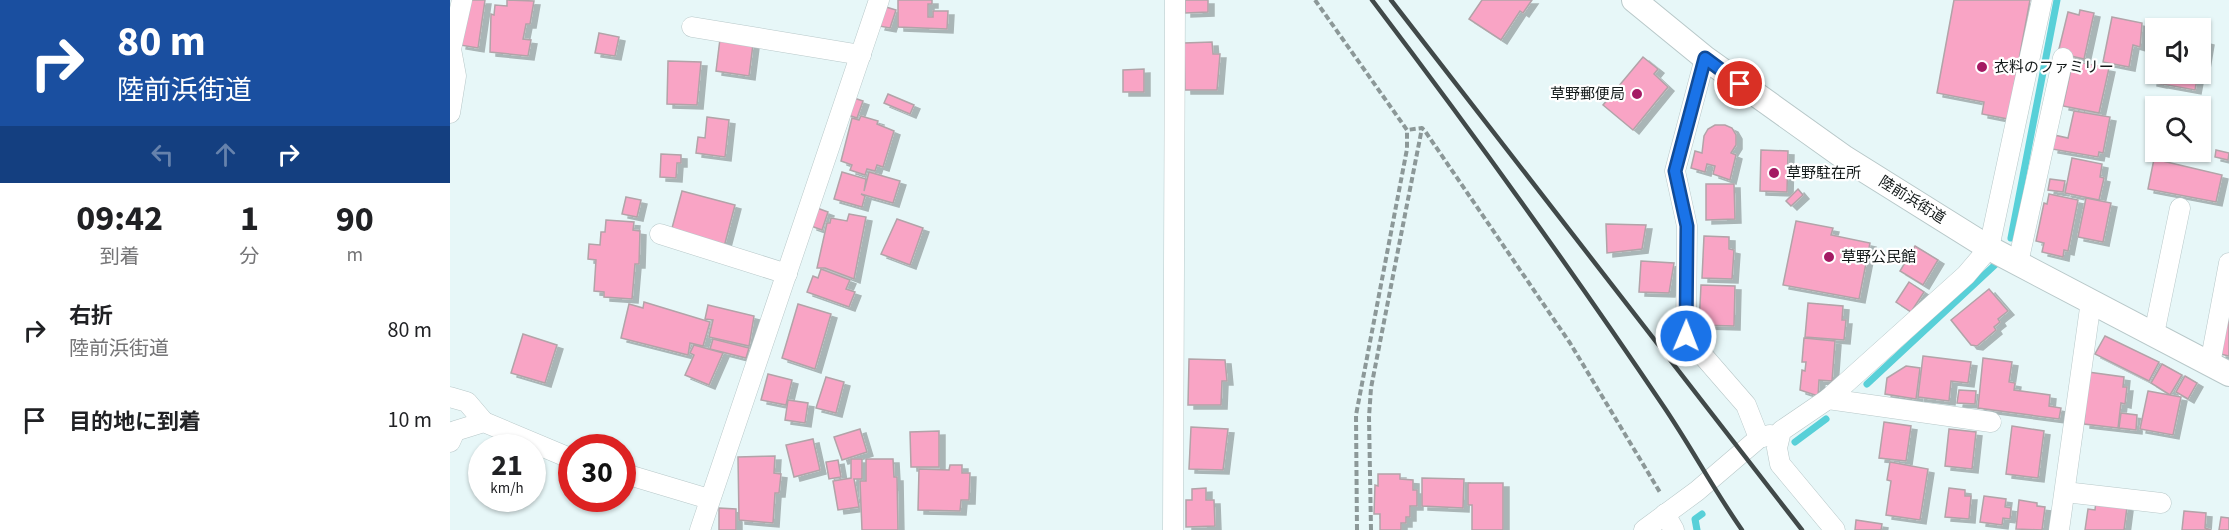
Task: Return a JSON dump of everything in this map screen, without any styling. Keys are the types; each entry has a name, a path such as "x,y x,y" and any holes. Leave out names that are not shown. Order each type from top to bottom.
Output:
{"street":[{"path":"450,113 456,76 451,49 462,0"},
{"path":"700,530 879,0"},
{"path":"1173,530 1175,0"},
{"name":"陸前浜街道","path":"1634,0 1705,58 1845,158 1989,248 2219,369"},
{"path":"1644,530 1669,522 1697,491 1759,438 1781,431 1828,399 1966,275 1989,248 2042,0"},
{"path":"692,27 861,55"},
{"path":"1705,58 1675,171 1687,226 1686,336 1746,405 1759,438"},
{"path":"2018,263 2062,58"},
{"path":"2154,334 2180,208"},
{"path":"660,234 787,274"},
{"path":"2219,369 2229,263"},
{"path":"2059,530 2091,301"},
{"path":"450,397 467,402 484,422 558,453"},
{"path":"1828,399 1991,422"},
{"path":"450,442 455,430 484,422"},
{"path":"1781,431 1777,448 1780,464 1835,530"},
{"path":"636,477 709,500"},
{"path":"2065,492 2161,502"}],"path":[{"path":"1315,0 1407,130 1407,149 1356,415 1358,530"},
{"path":"1407,130 1422,128"},
{"path":"1422,128 1570,343 1662,495 1669,522"},
{"path":"1371,530 1369,417 1371,388 1422,128"}],"building":[{"path":"469,0 485,0 478,48 460,45"},
{"path":"507,0 534,1 530,24 526,24 523,39 531,40 528,56 490,52 491,14 494,15 495,5 507,6"},
{"path":"898,0 932,0 932,4 928,4 928,17 933,17 933,11 948,11 947,29 898,27"},
{"path":"1185,0 1208,0 1208,12 1185,13"},
{"path":"1482,0 1532,0 1523,13 1520,11 1501,40 1469,19"},
{"path":"1954,0 2030,0 2008,119 1982,114 1984,102 1937,93"},
{"path":"886,7 896,10 890,28 879,26"},
{"path":"2080,10 2094,13 2084,59 2058,53 2068,12 2079,15"},
{"path":"2112,17 2142,23 2140,47 2133,45 2129,67 2103,62"},
{"path":"599,33 619,37 615,56 595,53"},
{"path":"720,39 753,44 749,76 716,71"},
{"path":"1212,42 1213,54 1220,54 1217,90 1185,90 1184,43"},
{"path":"1643,57 1658,69 1654,74 1668,87 1633,130 1603,105"},
{"path":"668,61 701,62 697,105 667,104"},
{"path":"2078,62 2109,68 2099,113 2063,106 2071,69 2077,71"},
{"path":"1144,69 1144,92 1123,92 1123,70"},
{"path":"2162,84 2196,84 2195,90"},
{"path":"888,94 914,105 910,114 884,103"},
{"path":"854,98 863,101 857,118 848,115"},
{"path":"2074,111 2110,117 2103,153 2099,152 2098,157 2052,149 2054,135 2068,138"},
{"path":"861,116 878,121 877,124 894,131 883,167 877,165 875,171 867,169 865,175 850,170 852,165 841,161 852,118 859,120"},
{"path":"707,117 729,120 725,157 696,153 698,137 705,138"},
{"path":"1715,125 1732,128 1736,135 1736,145 1731,153 1736,155 1730,180 1713,174 1715,166 1707,164 1705,172 1691,168 1695,151 1702,153 1704,136 1708,129"},
{"path":"1761,150 1788,151 1787,192 1760,191"},
{"path":"2216,150 2229,153 2228,160 2215,157"},
{"path":"661,154 681,155 681,163 677,163 676,178 660,177"},
{"path":"2072,158 2102,164 2100,177 2104,178 2099,200 2065,193"},
{"path":"2153,162 2167,162 2222,175 2216,202 2148,189"},
{"path":"842,172 866,179 864,191 869,172 900,181 893,203 861,194 865,196 862,207 834,199"},
{"path":"2050,179 2065,181 2063,192 2048,190"},
{"path":"1706,184 1734,184 1735,219 1706,220"},
{"path":"1798,189 1803,195 1791,206 1786,201"},
{"path":"682,191 735,205 724,247 672,228"},
{"path":"2049,194 2078,200 2068,251 2064,250 2063,257 2042,252 2044,243 2036,241 2044,203 2047,204"},
{"path":"626,197 641,200 637,217 622,214"},
{"path":"2086,198 2111,203 2103,242 2078,237"},
{"path":"817,208 828,212 822,230 811,226"},
{"path":"849,214 866,217 854,279 825,268 817,268 827,223 830,223 831,218 847,221"},
{"path":"897,219 923,228 910,265 881,254"},
{"path":"606,220 634,222 633,230 640,231 639,264 635,264 632,299 604,297 604,292 594,291 596,260 588,259 589,244 600,245 601,232 605,232"},
{"path":"1796,221 1833,228 1831,235 1870,243 1859,299 1783,285"},
{"path":"1606,224 1646,225 1642,249 1607,253"},
{"path":"1704,236 1729,237 1729,249 1734,250 1732,279 1702,278"},
{"path":"1915,246 1938,260 1923,285 1900,271"},
{"path":"1641,261 1674,263 1669,293 1639,292"},
{"path":"821,269 850,280 846,289 855,292 849,307 807,292 813,276 818,278"},
{"path":"1909,282 1924,292 1911,312 1896,302"},
{"path":"1701,285 1735,286 1734,326 1699,325"},
{"path":"1989,289 2008,311 1998,319 2000,322 1994,327 1996,330 1977,346 1971,345 1951,320"},
{"path":"644,302 710,322 703,346 690,343 688,355 621,338 629,304 643,308"},
{"path":"1808,303 1843,306 1842,320 1846,320 1844,340 1805,337"},
{"path":"798,304 831,314 815,369 782,358"},
{"path":"708,305 754,316 749,346 709,337 713,320 705,319"},
{"path":"2226,320 2229,321 2229,356 2220,354"},
{"path":"523,334 557,345 545,383 511,373"},
{"path":"2105,336 2159,362 2149,381 2095,354"},
{"path":"1804,338 1835,341 1832,381 1819,380 1818,396 1800,390 1802,370 1805,371 1806,362 1802,362"},
{"path":"713,339 749,348 746,358 710,349"},
{"path":"694,345 723,353 709,385 685,375 694,355 690,353"},
{"path":"1923,356 1971,362 1968,383 1951,381 1949,401 1918,397"},
{"path":"1983,358 2012,362 2009,382 2015,383 2014,390 2050,395 2049,406 2061,408 2059,419 1978,408"},
{"path":"1189,359 1225,360 1227,381 1222,381 1221,405 1188,405"},
{"path":"2162,364 2182,375 2170,395 2151,383"},
{"path":"1906,366 1920,368 1916,399 1885,394 1887,378"},
{"path":"2088,372 2124,377 2123,387 2127,387 2125,404 2121,403 2118,428 2084,424"},
{"path":"768,374 792,380 786,405 761,400"},
{"path":"2185,376 2197,383 2188,399 2176,392"},
{"path":"826,377 844,382 836,413 816,408"},
{"path":"1959,390 1976,391 1975,404 1957,403"},
{"path":"2148,391 2181,397 2173,435 2140,429"},
{"path":"788,400 808,403 805,423 785,420"},
{"path":"2121,413 2137,415 2136,430 2119,428"},
{"path":"1884,422 1911,426 1906,461 1879,458"},
{"path":"2012,426 2044,431 2038,478 2006,474"},
{"path":"1191,427 1228,429 1223,470 1189,469"},
{"path":"860,429 867,452 842,460 834,437"},
{"path":"1949,429 1976,432 1972,469 1945,466"},
{"path":"939,431 939,467 911,467 910,432"},
{"path":"813,439 820,470 794,477 786,445"},
{"path":"775,456 774,473 781,474 779,493 775,493 773,523 739,520 738,457"},
{"path":"851,459 862,459 862,479 854,479 859,507 838,510 833,481 851,478"},
{"path":"866,459 893,459 894,477 897,477 898,530 862,530 860,481 866,481"},
{"path":"838,460 841,477 829,479 826,462"},
{"path":"1890,462 1928,469 1920,520 1886,515 1891,481 1887,480"},
{"path":"950,465 962,465 962,473 970,473 969,500 961,500 960,511 918,510 919,469 949,470"},
{"path":"1378,474 1400,474 1400,479 1413,480 1413,490 1417,490 1417,506 1410,506 1410,517 1406,517 1406,523 1401,523 1401,530 1380,530 1380,514 1374,514 1375,485 1378,486"},
{"path":"1422,478 1464,479 1463,508 1422,506"},
{"path":"1468,483 1503,483 1503,530 1472,530 1472,505 1468,505"},
{"path":"1206,488 1206,500 1214,500 1215,526 1186,527 1186,500 1192,500 1192,489"},
{"path":"1949,488 1965,490 1965,496 1971,496 1969,519 1945,517"},
{"path":"1984,496 2006,499 2005,507 2011,508 2010,519 2003,518 2002,525 1980,522"},
{"path":"2019,500 2045,507 2042,530 2016,529"},
{"path":"2096,501 2127,507 2124,530 2085,530 2088,509 2095,510"},
{"path":"719,508 736,509 736,530 719,530"},
{"path":"2184,511 2206,513 2205,528 2211,530 2182,530"},
{"path":"2221,517 2229,518 2229,530 2219,530"},
{"path":"1856,520 1882,524 1881,530 1855,530"}],"waterway":[{"path":"2011,238 2057,0"},
{"path":"1867,384 1997,263"},
{"path":"1795,442 1826,419"},
{"path":"1697,530 1695,519 1702,514"}],"railway":[{"path":"1372,0 1484,151 1593,304 1674,422 1742,530"},
{"path":"1391,0 1802,530"}],"place":[{"name":"衣料のファミリー","path":"1982,67"},
{"name":"草野郵便局","path":"1637,94"},
{"name":"草野駐在所","path":"1774,173"},
{"name":"草野公民館","path":"1829,257"}],"route":[{"path":"1686,336 1687,226 1675,171 1705,58 1740,84"}]}
